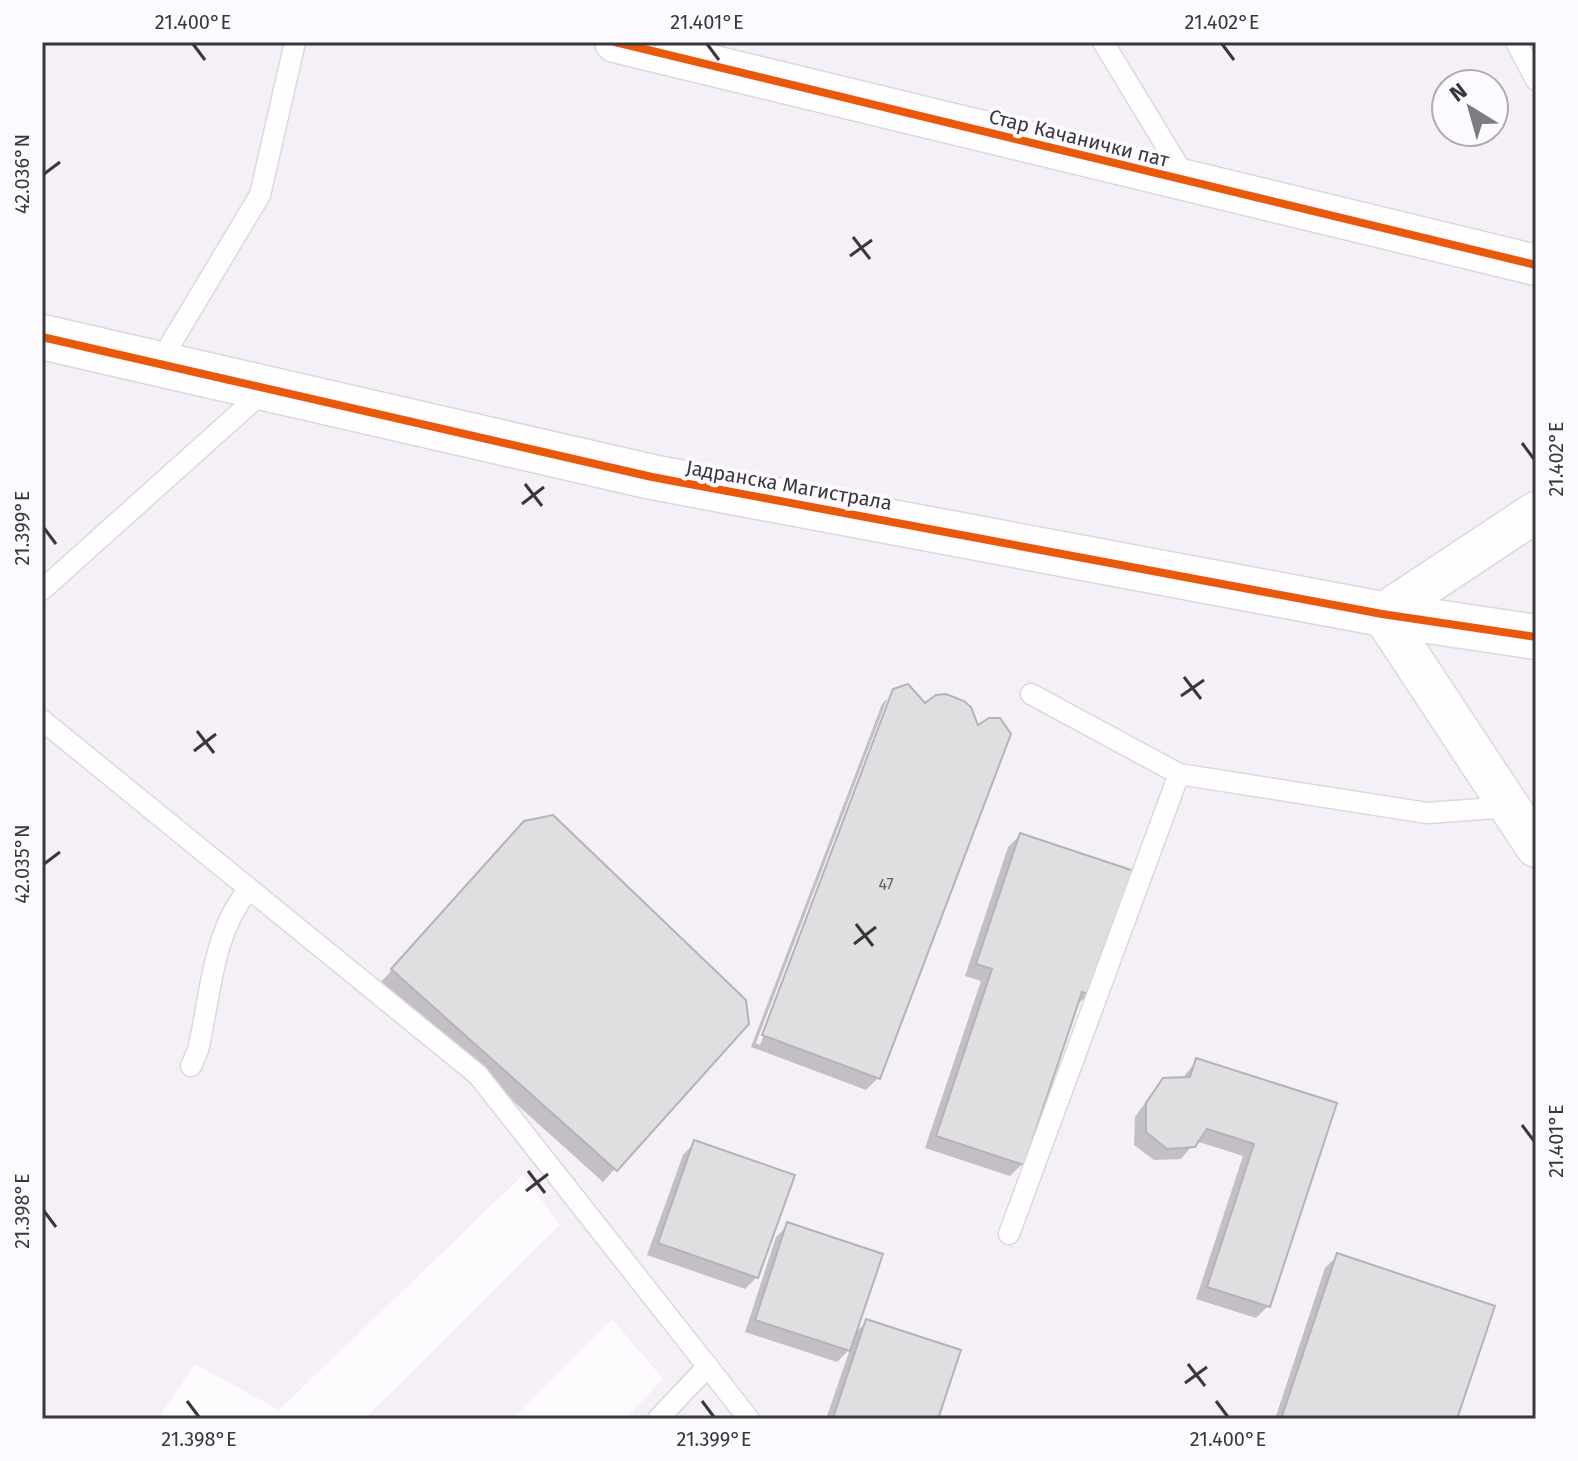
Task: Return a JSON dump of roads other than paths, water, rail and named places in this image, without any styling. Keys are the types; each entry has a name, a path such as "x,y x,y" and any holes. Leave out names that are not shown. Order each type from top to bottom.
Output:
{"street":[{"name":"Стар Качанички пат","path":"615,42 680,49 1187,181 1536,265"},
{"name":"Јадранска Магистрала","path":"42,337 264,391 652,477 1382,614 1536,637"},
{"path":"1535,843 1382,614 1536,512"}],"lane":[{"path":"158,365 260,195 295,42"},
{"path":"1103,42 1187,181"},
{"path":"1516,42 1536,80"},
{"path":"42,590 264,391"},
{"path":"1031,694 1179,774 1427,813 1509,807"},
{"path":"42,720 478,1075 749,1419"},
{"path":"1009,1234 1179,774"},
{"path":"191,1066 198,1050 220,936 232,910 249,889"},
{"path":"658,1419 708,1366"}]}
